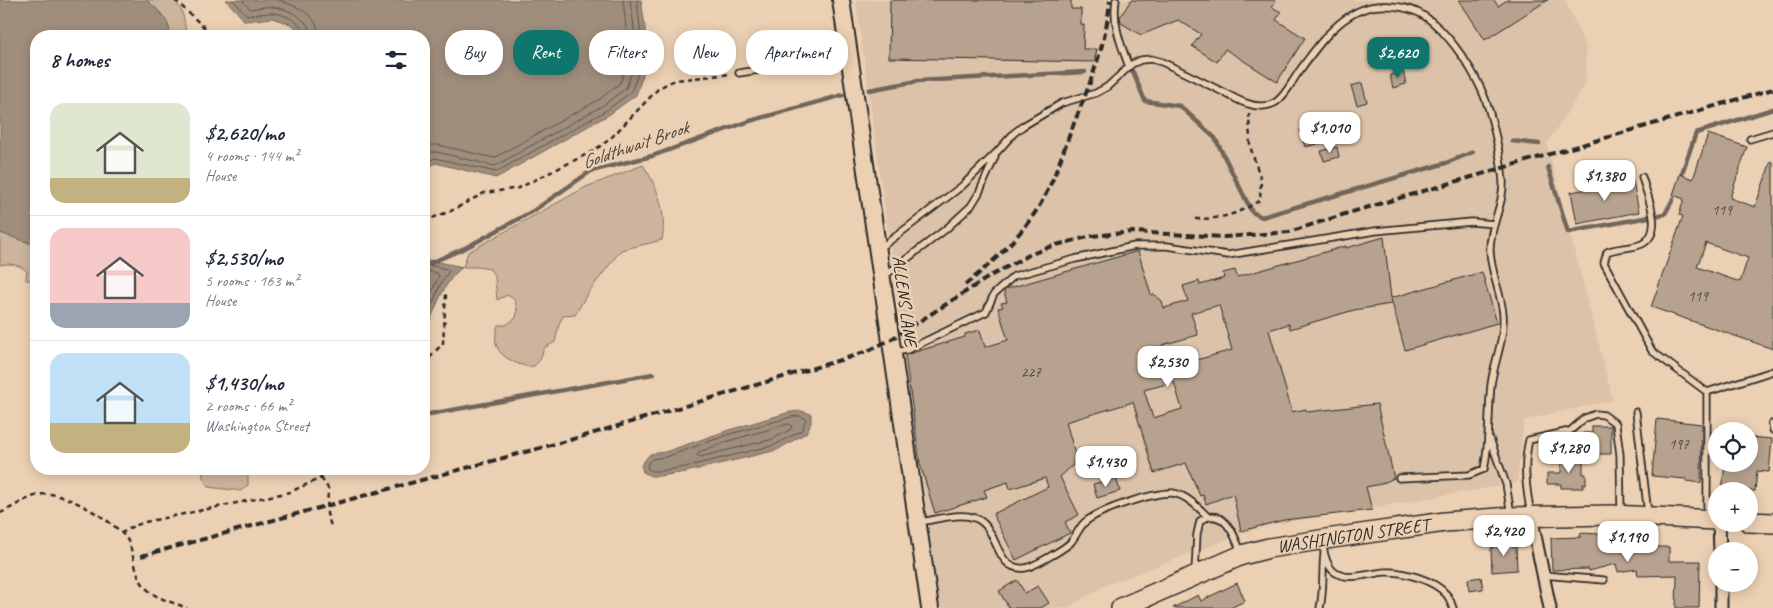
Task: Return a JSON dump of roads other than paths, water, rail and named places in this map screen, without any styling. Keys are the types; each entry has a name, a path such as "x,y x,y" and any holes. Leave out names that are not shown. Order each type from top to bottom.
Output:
{"main road":[{"name":"WASHINGTON STREET","path":"1121,608 1147,603 1195,576 1242,555 1269,548 1323,547 1445,522 1511,517 1622,515 1708,521"},
{"path":"1758,522 1773,523"}],"street":[{"name":"ALLENS LANE","path":"841,0 930,608"},
{"path":"1531,516 1550,608"},
{"path":"1720,592 1721,608"}],"lane":[{"path":"1116,0 1114,13 1118,38 1129,66"},
{"path":"877,250 962,186 1023,126 1062,103 1096,93 1107,87 1129,66 1141,60 1150,59 1162,62 1249,104 1265,106 1276,102 1288,90 1300,70 1322,42 1347,17 1361,9 1392,3 1418,13 1445,34 1475,77 1488,107 1503,182 1502,197 1490,238 1490,253 1503,312 1504,326 1492,384 1488,448 1484,469 1469,475 1399,478"},
{"path":"739,73 826,60 850,59"},
{"path":"1750,139 1773,132"},
{"path":"881,278 946,229 971,206 996,153"},
{"path":"1642,177 1654,224 1653,232 1641,244 1610,250 1607,252 1604,263 1652,351 1707,392"},
{"path":"892,352 907,350 986,312 994,294 1014,276 1075,259 1136,246 1167,246 1228,255 1375,231 1471,222 1494,224"},
{"path":"1707,392 1773,371"},
{"path":"1707,392 1712,482"},
{"path":"1636,412 1648,516"},
{"path":"1531,516 1527,494 1525,456 1530,440 1570,431 1585,418 1596,414 1604,415 1616,424 1620,455 1622,515"},
{"path":"1489,435 1506,484 1511,517"},
{"path":"917,522 963,516 975,518 985,524 1002,559 1012,566 1026,568 1059,552 1071,543 1084,523 1101,512 1154,495 1173,493 1183,496 1207,516"},
{"path":"1195,576 1200,520 1207,516 1218,516 1229,526 1242,555"},
{"path":"1320,608 1323,596 1323,547"},
{"path":"1323,547 1331,569 1337,574 1351,577 1398,572 1420,579 1446,594 1453,608"},
{"path":"1543,575 1604,580"}],"water":[{"path":"0,0 146,0 166,20 169,30 30,30 30,243 0,233"},
{"path":"226,0 641,0 645,30 589,30 589,75 643,75 636,95 610,114 496,178 435,163 430,166 430,30 297,30 293,25 272,18 245,21"},
{"path":"430,260 463,267 444,289 430,321"},
{"path":"801,411 811,414 811,423 806,433 777,450 686,472 651,476 643,472 641,465 650,454 665,452 729,430 790,412"}],"waterway":[{"name":"Goldthwait Brook","path":"869,90 918,81 1085,72"},
{"name":"Goldthwait Brook","path":"1133,72 1145,101 1180,106 1215,138 1252,212 1262,217 1446,163 1473,152"},
{"name":"Goldthwait Brook","path":"430,263 467,247 533,211 591,171 652,156 750,121 843,95"},
{"name":"Goldthwait Brook","path":"1681,176 1696,133 1773,109"},
{"name":"Goldthwait Brook","path":"1512,141 1539,144"},
{"name":"Goldthwait Brook","path":"1548,167 1568,232 1665,214 1673,199"},
{"path":"430,414 653,374"}],"railway":[{"path":"965,285 1014,240 1031,219 1048,190 1090,83 1105,34 1110,0"},
{"path":"141,556 577,438 847,358 870,350 890,340 992,275 1029,255 1052,246 1092,236 1132,232 1225,237 1289,232 1773,89"}]}
